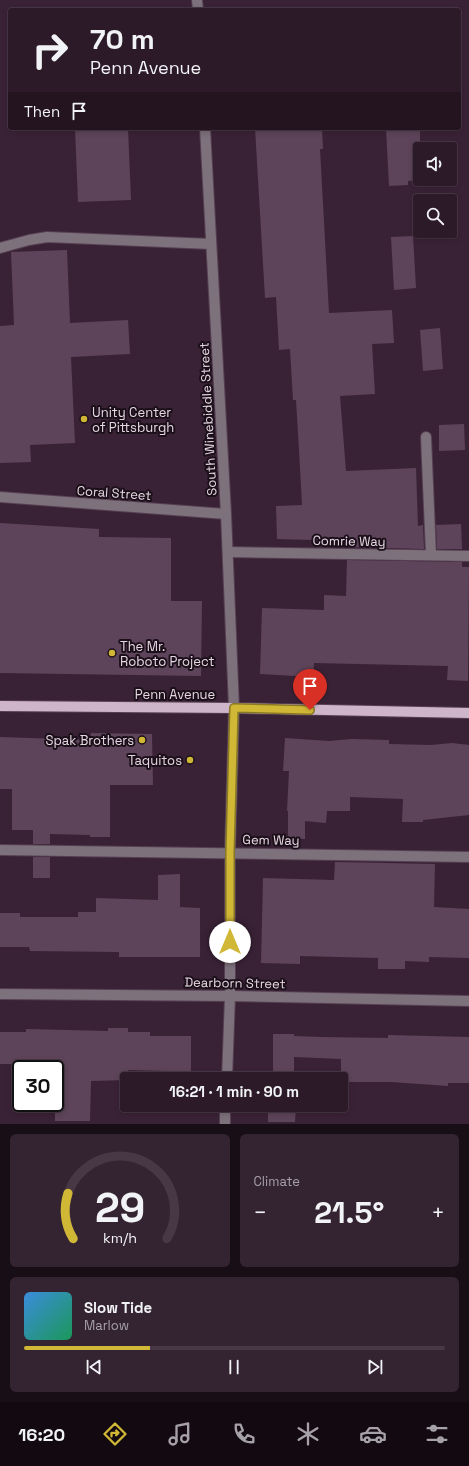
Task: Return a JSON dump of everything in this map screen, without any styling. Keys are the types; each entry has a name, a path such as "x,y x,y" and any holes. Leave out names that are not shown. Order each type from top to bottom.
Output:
{"main road":[{"name":"Penn Avenue","path":"0,706 234,708 469,713"}],"street":[{"name":"South Winebiddle Street","path":"205,130 228,552 234,708 230,852 230,996 227,1072"},
{"path":"0,248 47,237 211,244"},
{"path":"426,438 430,555"},
{"name":"Coral Street","path":"0,497 226,514"},
{"name":"Comrie Way","path":"228,552 469,556"},
{"name":"Gem Way","path":"0,850 230,852 469,857"},
{"name":"Dearborn Street","path":"0,994 230,996 469,1001"},
{"path":"225,1112 225,1124"}],"building":[{"path":"75,130 128,130 131,200 78,202"},
{"path":"255,130 322,130 323,149 320,149 329,313 392,310 394,343 372,344 375,394 340,396 346,471 416,468 418,526 423,525 424,549 348,547 348,541 277,539 276,506 302,505 296,400 293,400 290,349 279,350 276,297 265,298"},
{"path":"386,130 420,130 420,142 413,142 413,181 408,181 408,185 389,186"},
{"path":"413,236 416,288 394,290 391,237"},
{"path":"67,250 70,323 128,320 130,354 71,357 75,443 30,445 31,462 0,463 0,326 14,325 11,252"},
{"path":"440,328 443,369 423,371 420,330"},
{"path":"464,424 465,450 439,451 439,425"},
{"path":"0,523 99,529 99,537 171,538 171,601 202,601 201,676 0,673"},
{"path":"461,524 462,549 437,549 436,525"},
{"path":"347,560 462,562 462,567 469,567 468,681 447,680 448,666 314,663 313,677 260,674 262,608 324,610 324,595 346,596"},
{"path":"91,733 152,734 153,785 110,785 110,837 50,834 50,844 33,844 33,830 12,830 12,789 0,789 0,737 90,740"},
{"path":"285,738 329,741 352,739 389,740 389,744 431,745 452,743 469,745 469,815 423,820 423,822 402,822 403,799 350,797 350,811 327,811 326,823 305,821 305,839 288,838 287,811 289,771 283,771"},
{"path":"33,857 50,857 50,878 33,878"},
{"path":"335,862 435,864 434,907 469,909 469,958 429,957 429,962 405,961 405,969 378,969 378,958 300,956 300,964 261,963 263,878 334,880"},
{"path":"180,874 180,907 200,908 200,957 119,957 119,952 30,951 29,947 0,947 0,913 20,913 20,917 78,917 78,912 96,912 96,898 158,900 158,875"},
{"path":"108,1028 128,1028 128,1032 150,1032 150,1036 191,1036 191,1072 128,1070 128,1072 120,1072 120,1080 91,1081 90,1121 55,1121 55,1112 64,1112 64,1060 12,1060 12,1064 0,1064 0,1032 26,1032 26,1029 108,1031"},
{"path":"273,1034 294,1034 294,1036 321,1037 388,1038 388,1035 469,1037 469,1083 448,1083 448,1086 391,1082 348,1082 348,1072 341,1072 341,1059 294,1057 294,1072 273,1072"},
{"path":"268,1112 296,1112 295,1122 268,1122"}],"place":[{"name":"Unity Center of Pittsburgh","path":"84,419"},
{"name":"The Mr. Roboto Project","path":"112,653"},
{"name":"Spak Brothers","path":"142,740"},
{"name":"Taquitos","path":"190,760"}],"route":[{"path":"230,942 230,852 234,708 310,710"}]}
